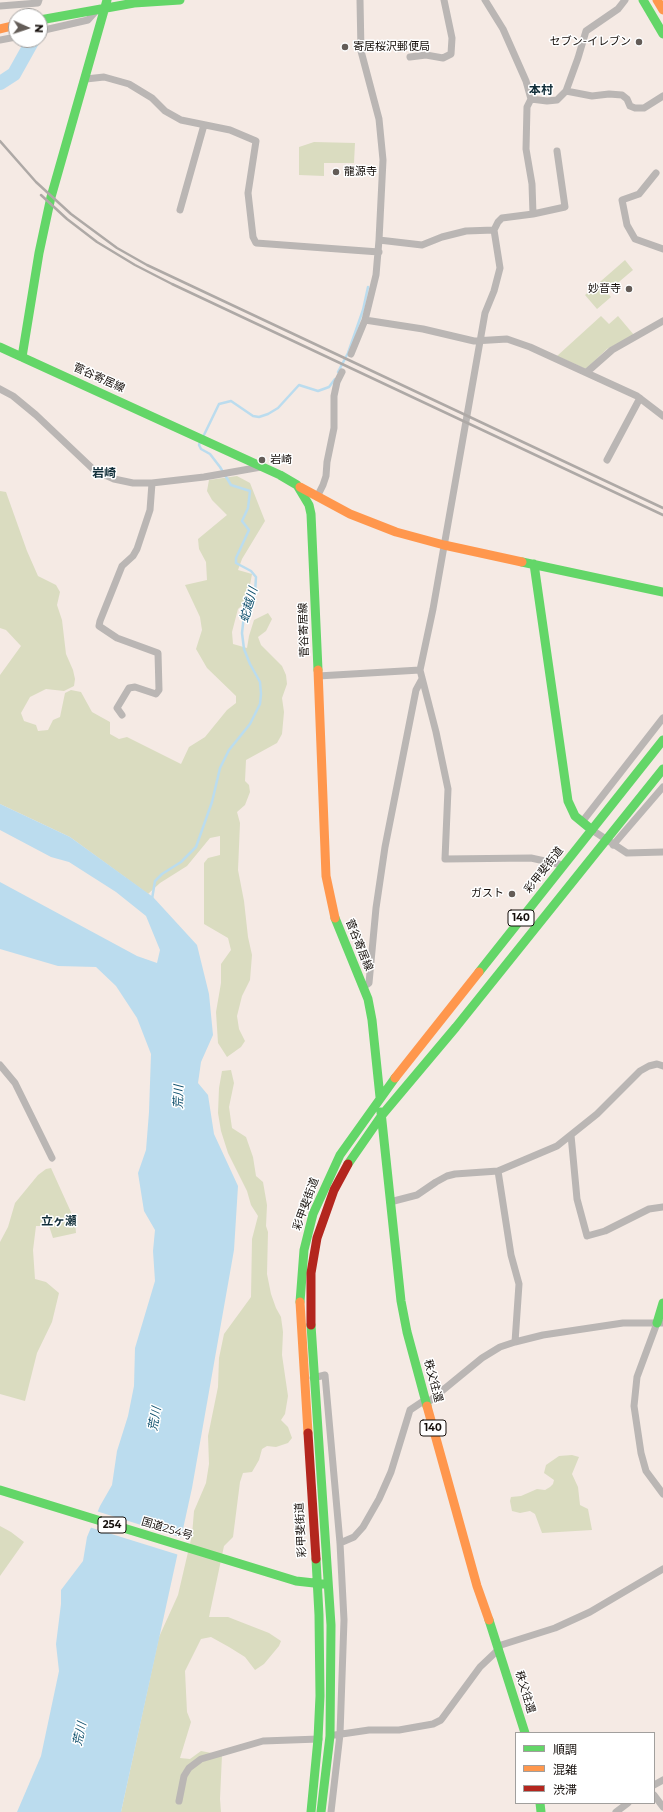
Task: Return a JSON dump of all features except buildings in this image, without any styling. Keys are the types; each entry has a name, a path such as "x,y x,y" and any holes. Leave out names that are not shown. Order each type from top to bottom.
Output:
{"main road":[{"path":"48,18 103,6 180,0"},
{"path":"643,0 663,34"},
{"path":"657,0 663,10"},
{"path":"22,357 39,253 48,214 86,78 103,6"},
{"name":"菅谷寄居線","path":"0,347 280,475 297,486 309,505 311,514 326,876 334,915 368,999 372,1020 380,1097"},
{"path":"297,486 367,522 396,532 444,545 663,592"},
{"path":"534,564 568,801 571,810 592,830"},
{"name":"彩甲斐街道","path":"311,1812 318,1739 320,1659 300,1303 306,1239 313,1214 340,1155 380,1097 663,740"},
{"name":"彩甲斐街道","path":"322,1812 330,1736 331,1648 329,1584 310,1314 311,1273 317,1238 344,1170 382,1115 610,843 663,769"},
{"path":"444,1018 456,1027"},
{"name":"秩父往還","path":"380,1097 401,1301 407,1332 477,1586 525,1732"},
{"path":"313,1214 324,1218"},
{"path":"660,1323 663,1303"},
{"name":"国道254号","path":"0,1490 296,1581 329,1584"}],"street":[{"path":"0,6 38,4 39,0"},
{"path":"351,354 365,320 376,275 379,252 382,142 379,119 361,51 360,0"},
{"path":"410,57 426,55 443,58 452,54 452,38 444,0"},
{"path":"485,0 503,29 531,99 527,107 526,149 532,184 533,214"},
{"path":"531,99 547,102 557,100 566,91 586,31 618,9 625,0"},
{"path":"48,29 88,20 103,6"},
{"path":"86,78 104,77 129,84 147,94 165,111 181,120 230,130 256,141 248,193 253,238 256,243 379,252"},
{"path":"566,91 592,96 609,94 622,95 627,99 630,106 635,108 644,108 663,96"},
{"path":"180,210 204,125"},
{"path":"557,151 565,207 533,214 502,218 494,230 500,268 494,291 485,313 444,545 420,670 436,732 448,789 445,858 531,858 563,865"},
{"path":"656,173 639,194 622,200 627,225 635,239 663,249"},
{"path":"379,240 422,245 442,237 466,231 494,230"},
{"path":"365,320 423,329 480,342 507,339 530,347 587,372 640,398 663,416"},
{"path":"587,372 612,350 663,321"},
{"path":"317,497 326,476 327,462 334,428 334,396 337,382 342,372"},
{"path":"0,389 13,396 94,470 124,482 152,483 204,477 263,467"},
{"path":"607,460 640,398"},
{"path":"122,715 117,708 129,688 135,687 156,694 159,690 158,653 118,638 103,630 99,626 122,566 134,556 137,549 150,510 152,483"},
{"path":"318,676 420,670"},
{"path":"363,987 369,983 376,908 385,847 416,690 422,679"},
{"path":"582,822 663,718"},
{"path":"610,843 663,787"},
{"path":"592,830 627,853 663,852"},
{"path":"390,1202 417,1195 447,1176 455,1174 498,1171 557,1146 598,1114 640,1071 657,1064 663,1066"},
{"path":"0,1065 15,1083 52,1158"},
{"path":"572,1135 577,1199 586,1236 605,1231 649,1209 663,1207"},
{"path":"498,1171 511,1255 519,1284 515,1342"},
{"path":"340,1543 354,1537 363,1527 379,1499 391,1472 410,1410 426,1402 482,1358 500,1347 543,1335 623,1323 660,1323 637,1377 634,1406 641,1452 646,1471 663,1494"},
{"path":"304,1380 325,1374 340,1543 344,1620 340,1734 331,1812"},
{"path":"179,1801 184,1776 189,1768 201,1759 263,1741 318,1739 370,1730 399,1730 433,1724 441,1720 480,1667 498,1647 562,1625 590,1612 662,1571"},
{"path":"655,1796 663,1807"},
{"path":"616,1812 627,1804"}],"green space":[{"path":"314,142 355,143 354,163 324,163 324,176 299,175 299,147"},
{"path":"625,260 633,270 607,292 611,297 597,309 585,295"},
{"path":"601,316 609,324 618,316 634,335 607,349 586,369 557,356"},
{"path":"237,476 250,483 265,521 242,559 238,570 252,574 247,601 238,609 232,632 233,644 247,648 254,620 268,613 272,619 266,631 258,637 261,645 282,666 286,675 287,684 282,698 284,712 282,734 277,743 246,760 245,781 249,785 250,792 245,805 237,812 240,823 238,870 252,955 250,980 242,996 237,1016 239,1029 245,1041 241,1047 227,1057 218,1043 216,1012 221,983 221,964 231,950 228,938 204,924 204,863 208,858 220,855 220,836 210,838 187,866 160,883 148,894 70,837 0,804 0,675 21,646 6,630 0,628 0,491 6,492 27,551 38,576 56,585 60,592 57,605 62,620 66,654 75,679 74,686 64,691 46,689 30,697 21,713 24,721 36,725 38,731 48,730 53,720 60,717 65,693 71,690 81,692 92,712 110,722 110,734 119,739 127,737 181,764 189,747 205,737 227,710 236,703 236,696 207,668 196,649 202,630 200,617 185,585 207,580 206,562 199,549 198,539 227,515 212,500 207,491 209,480"},
{"path":"231,1070 234,1083 229,1107 232,1128 246,1137 253,1157 256,1176 263,1182 267,1205 267,1274 271,1294 281,1317 283,1332 282,1355 288,1396 285,1414 281,1420 288,1427 292,1438 288,1443 276,1447 267,1446 262,1449 259,1460 252,1472 243,1473 240,1482 233,1537 224,1546 209,1617 228,1617 269,1633 281,1641 279,1646 264,1664 255,1670 245,1657 229,1647 211,1637 201,1639 185,1671 187,1712 191,1722 180,1758 190,1759 201,1751 222,1755 220,1799 221,1812 121,1812 159,1637 178,1595 192,1535 194,1511 206,1483 209,1464 208,1436 218,1387 219,1358 224,1334 251,1297 252,1239 258,1216 251,1205 247,1191 228,1153 221,1131 218,1113 219,1088 222,1071"},
{"path":"51,1168 75,1221 76,1233 53,1238 49,1226 36,1226 33,1250 35,1279 46,1282 59,1293 52,1322 37,1353 25,1401 0,1394 0,1242 8,1227 15,1203 38,1175 46,1169"},
{"path":"572,1455 579,1457 572,1474 578,1487 580,1505 588,1509 592,1530 542,1533 535,1514 530,1511 520,1513 512,1511 510,1501 511,1497 521,1496 537,1489 545,1490 550,1487 554,1480 544,1473 546,1465 559,1456"},
{"path":"0,1526 24,1542 0,1576"}],"water":[{"name":"荒川","path":"0,804 70,837 153,897 197,945 209,994 213,1035 201,1062 198,1083 208,1095 214,1134 238,1186 234,1250 192,1488 121,1812 17,1812 41,1756 59,1671 56,1644 61,1604 61,1590 83,1561 87,1537 100,1506 112,1485 117,1451 128,1416 134,1386 135,1348 155,1281 153,1251 155,1230 144,1211 138,1173 146,1150 151,1054 137,1018 116,986 96,967 58,966 0,949 0,882 137,956 157,963 160,950 146,916 116,892 69,862 51,857 0,830"}],"pier":[{"path":"96,1511 183,1538 179,1555 89,1527"}],"waterway":[{"path":"0,83 14,74 29,48"},
{"name":"蛇越川","path":"338,372 348,353 363,310 368,287"},
{"name":"蛇越川","path":"203,437 219,404 231,401 253,416 259,417 278,408 299,385 318,391 329,387 335,379"},
{"name":"蛇越川","path":"152,899 155,881 162,874 181,862 196,847 212,802 220,768 229,750 250,724 260,704 260,682 244,649 242,633 244,615 255,593 256,577 251,571 236,563 236,558 249,530 242,521 248,508 250,491 231,485 210,454 201,449 199,445 200,442"}],"railway":[{"path":"0,141 36,182 71,214 117,248 147,265 663,508"},
{"path":"41,195 67,219 97,242 135,265 172,284 663,515"}],"traffic: fast":[{"path":"22,357 39,253 51,197 107,0"},
{"path":"48,19 134,3 180,0"},
{"path":"643,0 663,34"},
{"path":"0,347 280,475 297,485 309,505 311,514 318,670"},
{"path":"522,562 663,592"},
{"path":"534,564 568,801 575,816 592,830"},
{"path":"479,972 663,740"},
{"path":"348,1164 382,1115 456,1027 663,769"},
{"path":"335,918 368,999 372,1020 380,1097"},
{"path":"300,1302 304,1250 313,1214 340,1155 395,1078"},
{"path":"381,1112 401,1301 407,1332 427,1406"},
{"path":"657,1323 663,1303"},
{"path":"311,1325 331,1625 330,1736 321,1812"},
{"path":"0,1490 296,1581 323,1584"},
{"path":"311,1812 318,1739 320,1696 319,1615 316,1559"},
{"path":"489,1620 525,1732"},
{"path":"540,1804 541,1812"}],"traffic: slow":[{"path":"657,0 663,10"},
{"path":"0,29 8,27"},
{"path":"300,487 350,514 396,532 444,545 522,562"},
{"path":"318,670 326,876 335,918"},
{"path":"395,1078 479,972"},
{"path":"300,1302 308,1433"},
{"path":"427,1406 477,1586 489,1620"}],"traffic: jam":[{"path":"311,1325 311,1273 317,1238 334,1190 348,1164"},
{"path":"308,1433 316,1559"}],"place":[{"name":"セブン-イレブン","path":"639,42"},
{"name":"寄居桜沢郵便局","path":"345,47"},
{"name":"龍源寺","path":"336,172"},
{"name":"妙音寺","path":"629,289"},
{"name":"岩崎","path":"262,460"},
{"name":"ガスト","path":"512,894"}],"district":[{"name":"本村","path":"541,90"},
{"name":"岩崎","path":"104,473"},
{"name":"立ヶ瀬","path":"59,1221"}]}
